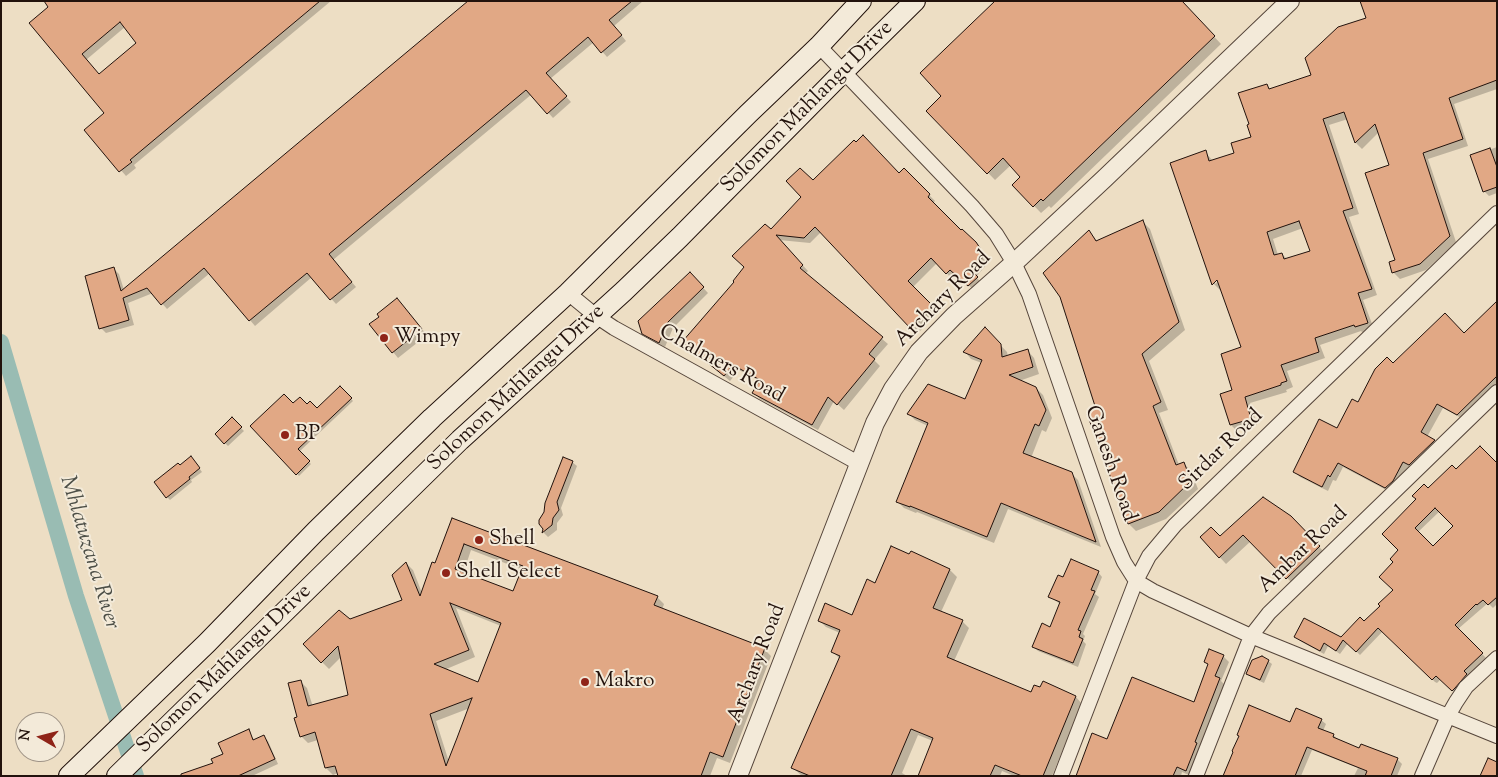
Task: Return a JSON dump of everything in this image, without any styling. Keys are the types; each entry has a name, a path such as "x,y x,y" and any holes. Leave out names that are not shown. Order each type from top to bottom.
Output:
{"main road":[{"name":"Solomon Mahlangu Drive","path":"69,776 207,643 316,531 432,418 568,293 819,46 861,1"},
{"name":"Solomon Mahlangu Drive","path":"117,776 460,440 680,237 916,1"}],"street":[{"name":"Archary Road","path":"738,776 876,423 893,389 919,352 954,316 1014,263 1290,1"},
{"name":"Ganesh Road","path":"819,46 972,206 996,234 1014,263 1029,294 1113,537 1124,562 1136,582"},
{"name":"Sirdar Road","path":"1061,776 1136,582 1150,556 1175,525 1497,213"},
{"name":"Chalmers Road","path":"568,293 614,328 860,464"},
{"name":"Ambar Road","path":"1196,776 1251,636 1269,613 1497,392"},
{"path":"1136,582 1153,592 1251,636 1497,736"},
{"path":"1422,776 1448,716 1466,687 1497,658"}],"building":[{"path":"44,1 320,1 130,160 132,162 119,172 84,130 104,113 29,23 48,7","holes":["120,22 136,43 99,74 82,54"]},
{"path":"468,1 632,1 609,20 622,35 601,53 588,37 546,73 567,96 547,114 526,90 329,254 352,282 330,300 307,273 249,321 204,268 161,305 147,288 123,298 129,320 99,329 85,276 114,267 121,291"},
{"path":"995,1 1182,1 1215,36 1043,201 1041,199 1033,207 1012,185 1020,177 1003,158 987,174 926,111 941,96 920,73"},
{"path":"1360,1 1497,1 1497,80 1449,98 1463,139 1423,153 1450,236 1420,264 1392,273 1389,262 1395,260 1365,173 1389,165 1375,124 1355,143 1344,112 1323,119 1353,208 1343,211 1372,289 1358,293 1368,323 1355,327 1354,325 1315,338 1319,352 1281,365 1287,381 1281,383 1281,385 1245,397 1251,419 1230,425 1220,394 1232,390 1221,354 1241,347 1217,280 1212,285 1170,163 1206,150 1209,161 1234,153 1231,143 1251,137 1247,125 1249,124 1238,93 1267,84 1269,89 1311,75 1305,58 1338,27 1366,18","holes":["1299,221 1310,251 1284,259 1282,253 1274,255 1267,232"]},
{"path":"863,135 899,173 904,168 930,194 928,197 961,230 976,242 983,257 971,270 978,277 968,286 950,270 946,274 931,258 908,281 934,307 911,329 815,227 804,238 776,235 803,265 800,268 883,337 869,354 875,359 837,405 828,397 812,425 752,393 760,380 733,365 724,376 682,342 734,282 744,267 732,256 765,224 771,229 801,197 786,181 800,168 813,180 854,140 856,142"},
{"path":"1490,148 1497,167 1497,187 1483,192 1470,155"},
{"path":"1143,220 1179,322 1142,354 1161,402 1153,406 1176,465 1184,462 1191,481 1159,512 1128,524 1087,414 1095,406 1060,297 1043,273 1089,230 1096,241"},
{"path":"690,272 704,287 668,322 659,343 642,334 638,321"},
{"path":"397,298 422,329 392,353 369,324 379,317 377,314"},
{"path":"1497,301 1497,376 1457,415 1437,404 1421,432 1435,440 1409,465 1403,462 1393,481 1385,488 1338,463 1330,477 1328,475 1322,487 1293,472 1319,419 1337,428 1352,399 1358,402 1375,369 1387,357 1393,363 1445,313 1464,333"},
{"path":"985,327 1001,344 1002,357 1028,349 1033,367 1009,375 1036,387 1046,410 1039,426 1035,424 1023,453 1072,472 1096,542 1001,503 987,537 896,502 928,423 907,414 928,384 965,399 982,360 963,352"},
{"path":"340,386 352,398 298,449 310,461 296,475 250,426 284,394 293,403 300,397 307,404 310,401 317,408"},
{"path":"232,417 242,427 224,444 215,434"},
{"path":"1480,446 1497,463 1497,597 1488,605 1483,600 1476,604 1455,625 1483,653 1464,671 1467,674 1455,688 1452,691 1436,676 1432,680 1378,628 1356,652 1343,640 1336,651 1324,643 1320,651 1294,637 1304,618 1341,637 1360,617 1364,621 1380,606 1378,604 1393,590 1379,577 1393,562 1390,559 1398,550 1382,534 1416,499 1412,496 1424,484 1428,488 1452,465 1456,469","holes":["1435,508 1453,526 1433,546 1415,528"]},
{"path":"191,456 200,468 189,477 190,479 166,498 154,482 178,463 180,465"},
{"path":"563,457 573,461 557,502 559,510 553,518 552,525 542,533 543,529 539,524 539,520 544,512 545,503"},
{"path":"1263,497 1291,516 1320,546 1286,579 1243,535 1219,558 1200,537 1211,527 1220,536"},
{"path":"452,518 658,596 654,605 765,648 723,757 710,752 701,776 338,776 335,766 325,768 315,732 300,737 294,718 297,717 288,683 301,680 308,706 348,695 338,646 321,663 303,644 339,610 350,619 402,600 392,575 406,562 420,596 432,562 435,563","holes":["464,544 523,566 513,591 455,569","450,603 501,623 478,682 434,664 469,650","472,698 446,766 430,714"]},
{"path":"891,546 909,554 911,551 950,569 933,608 963,620 947,657 1031,692 1034,685 1040,687 1043,681 1076,696 1043,776 1022,776 995,765 990,776 918,776 933,738 911,729 891,776 810,776 791,768 840,656 831,652 840,630 818,621 825,603 852,615 867,579 875,583"},
{"path":"1071,559 1099,571 1091,590 1095,591 1078,630 1081,631 1079,637 1083,639 1073,663 1032,647 1042,623 1050,627 1060,602 1048,597 1058,575 1063,577"},
{"path":"1209,649 1224,655 1215,676 1220,678 1195,742 1197,743 1186,771 1177,767 1173,776 1076,776 1092,733 1107,739 1132,677 1194,702 1208,664 1204,662"},
{"path":"1262,656 1269,660 1260,680 1246,674 1252,660"},
{"path":"1249,705 1290,722 1296,708 1322,719 1318,728 1334,734 1333,737 1359,748 1361,744 1398,758 1391,776 1365,776 1367,771 1307,747 1295,776 1223,776"},
{"path":"249,729 253,740 264,735 275,759 238,776 181,776 181,774 213,763 211,759 223,754 218,743"},
{"path":"1488,758 1497,762 1497,776 1480,776"}],"waterway":[{"name":"Mhlatuzana River","path":"1,342 76,596 136,776"}],"place":[{"name":"Wimpy","path":"384,338"},
{"name":"BP","path":"285,435"},
{"name":"Shell","path":"479,540"},
{"name":"Shell Select","path":"446,573"},
{"name":"Makro","path":"585,682"}]}
